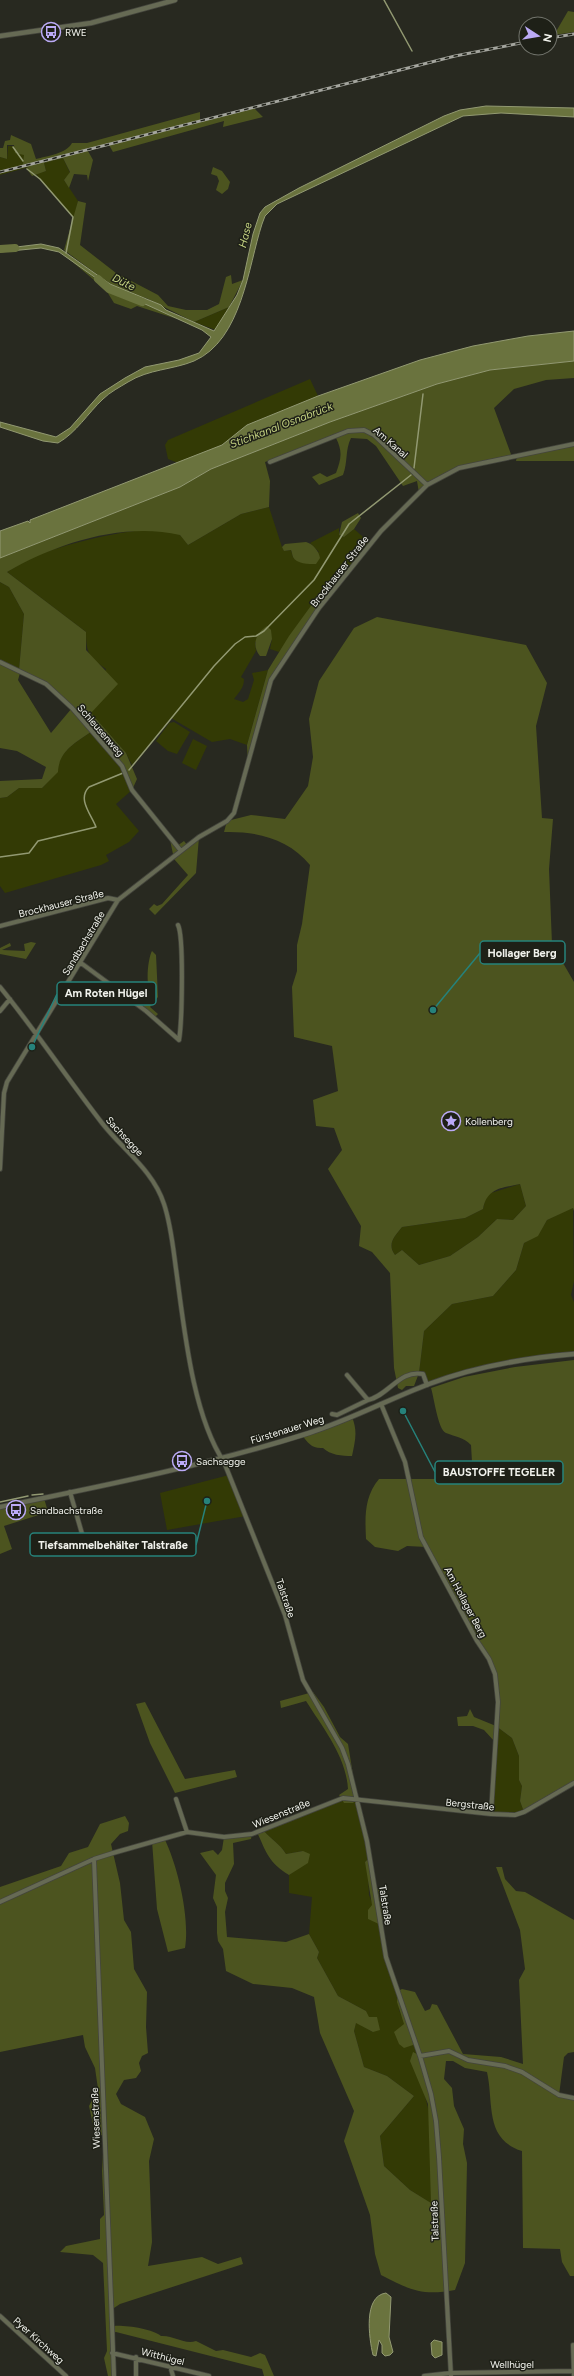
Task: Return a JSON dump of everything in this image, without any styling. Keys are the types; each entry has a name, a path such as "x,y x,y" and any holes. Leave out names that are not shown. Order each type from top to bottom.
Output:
{"street":[{"path":"0,36 91,23 175,0"},
{"name":"Am Kanal","path":"270,462 348,431 364,430 374,435 427,485"},
{"name":"Brockhauser Straße","path":"0,926 108,898 118,900 207,832 227,821 237,807 271,680 319,608 361,553 427,485 459,468 574,444"},
{"path":"568,445 574,449"},
{"name":"Schleusenweg","path":"0,662 46,684 72,708 122,766 132,790 181,851"},
{"name":"Sandbachstraße","path":"0,1169 4,1093 7,1082 81,963 118,900"},
{"path":"81,963 146,1011 179,1040 181,1016 181,944 178,925"},
{"name":"Sachsegge","path":"0,987 102,1124 147,1172 160,1194 170,1224 179,1292 199,1406 221,1456"},
{"path":"0,1010 10,999"},
{"name":"Fürstenauer Weg","path":"0,1507 221,1456 310,1433 427,1385 485,1369 574,1354"},
{"path":"347,1374 368,1400"},
{"path":"332,1414 337,1415 387,1390 398,1379 416,1374 423,1374 427,1385"},
{"name":"Am Hollager Berg","path":"382,1404 405,1462 422,1537 489,1660 494,1674 498,1706 491,1814"},
{"name":"Talstraße","path":"221,1456 265,1559 285,1615 303,1680 342,1748 357,1799 369,1852 386,1957 420,2056 436,2121 451,2374"},
{"path":"70,1492 87,1551"},
{"name":"Bergstraße","path":"357,1799 491,1814 515,1815 524,1812 574,1783"},
{"name":"Wiesenstraße","path":"0,1902 94,1859 187,1832 224,1837 252,1834 343,1798 357,1799"},
{"path":"176,1799 187,1832"},
{"name":"Wiesenstraße","path":"94,1859 114,2376"},
{"path":"420,2056 449,2050 468,2060 505,2066 522,2072 559,2095 574,2098"},
{"name":"Pyer Kirchweg","path":"0,2316 66,2376"},
{"path":"573,2345 574,2376"},
{"name":"Witthügel","path":"112,2353 136,2357 209,2376"},
{"path":"136,2357 136,2376"},
{"path":"170,2366 173,2376"},
{"name":"Wellhügel","path":"424,2376 451,2374 534,2374 574,2371"}],"shaded area":[{"path":"568,11 574,12 574,32 558,34 558,28"},
{"path":"253,107 263,117 223,127 224,121 113,152 109,145 88,151 93,160 88,181 87,175 74,174 69,188 64,180 70,172 63,158 44,163 46,171 32,176 26,168 29,167 23,164 24,155 15,153 14,145 7,145 7,159 0,157 0,148 3,148 5,141 10,140 11,135 31,144 36,159 61,152 72,143 87,143 200,112 200,122"},
{"path":"8,146 14,146 24,155 29,167 0,175 0,157 7,159"},
{"path":"63,158 70,173 64,180 78,201 74,218 36,174 46,171 44,163"},
{"path":"213,167 222,171 230,182 228,189 222,194 216,190 219,181 217,176 211,174"},
{"path":"78,201 86,203 80,245 116,273 158,295 168,306 186,310 207,310 219,304 226,277 231,275 232,284 243,280 229,307 194,322 146,298 134,296 110,284 64,250"},
{"path":"63,254 99,281 177,319 137,306 131,309 114,303 106,290"},
{"path":"229,307 216,330 194,322"},
{"path":"574,361 574,378 546,380 514,389 494,408 512,457 474,465 451,472 429,485 419,493 417,481 403,486 376,446 367,439 351,438 343,475 319,485 312,477 320,473 327,477 336,473 339,464 340,447 336,438 265,462 270,481 269,507 241,514 188,545 180,535 136,531 113,533 69,544 47,552 7,572 86,632 86,650 118,684 91,713 126,753 137,779 132,790 122,766 92,731 69,748 61,758 58,772 42,788 19,788 7,797 0,798 0,781 42,779 46,767 17,751 0,748 0,661 19,670 24,614 9,587 0,582 0,558 180,487 211,469 330,422 437,384 490,370","holes":["20,673 49,688 72,708 51,733 18,680"]},
{"path":"310,379 318,396 247,425 222,445 178,463 168,459 165,445 168,440"},
{"path":"574,444 574,461 516,461 517,456"},
{"path":"269,507 284,551 291,550 293,557 298,561 319,552 310,543 339,528 339,535 344,537 354,529 370,543 319,608 313,604 279,652 270,649 272,639 255,642 256,651 241,677 244,679 243,685 234,699 243,702 248,699 254,680 252,673 268,670 247,745 230,739 212,742 171,718 132,765 126,753 91,713 106,669 92,658 88,650 86,632 7,572 31,558 61,547 130,532 151,530 168,531 180,535 188,545 241,514"},
{"path":"358,513 361,518 354,529 344,537 339,535 342,522"},
{"path":"306,542 317,550 320,558 316,564 297,561 293,557 291,550 284,551 282,547 285,544"},
{"path":"0,582 9,587 24,614 19,670 0,661"},
{"path":"313,603 319,608 271,680 248,768 247,745 268,670 289,636"},
{"path":"377,617 526,645 547,683 536,726 542,818 553,819 549,869 552,944 574,982 574,1211 573,1208 547,1220 538,1236 524,1243 516,1270 493,1296 452,1304 424,1331 419,1373 414,1386 406,1386 402,1390 398,1388 394,1368 390,1273 372,1252 359,1246 361,1226 328,1169 342,1150 334,1128 316,1126 313,1100 338,1091 332,1046 294,1037 292,987 297,971 297,945 302,924 310,865 302,856 272,838 248,833 224,832 227,821 251,815 285,819 308,786 313,757 309,719 319,681 354,628","holes":["520,1184 526,1206 513,1220 497,1219 478,1237 450,1256 419,1265 402,1250 395,1255 393,1251 392,1241 402,1227 465,1218 483,1209 485,1202 491,1193 501,1188"]},
{"path":"267,626 271,630 272,639 266,656 260,656 257,652 255,644 260,632"},
{"path":"174,722 190,732 177,754 168,751 156,741 169,723"},
{"path":"92,731 122,766 132,790 116,804 139,831 129,842 106,855 109,861 101,865 5,893 0,886 0,798 7,797 19,788 42,788 57,772 58,764 61,758 69,748"},
{"path":"193,739 207,746 196,770 182,763"},
{"path":"169,835 177,846 184,841 188,846 199,837 196,873 155,915 149,909 154,904 157,906 162,904 188,875 174,859"},
{"path":"31,942 36,943 26,959 0,954 0,948 10,943 11,946 2,950 25,951 24,944"},
{"path":"152,951 156,955 158,997 150,1007 158,1014 154,1018 142,1009 151,992 148,984 148,972 149,959"},
{"path":"520,1184 526,1206 513,1220 497,1219 478,1237 450,1256 419,1265 402,1250 395,1255 392,1247 392,1241 402,1227 465,1218 483,1209 486,1196"},
{"path":"573,1207 574,1281 571,1295 574,1302 574,1354 485,1369 427,1385 423,1374 419,1373 424,1331 452,1304 493,1296 516,1270 524,1243 538,1235 547,1220"},
{"path":"574,1360 574,1783 524,1812 520,1801 522,1786 519,1780 519,1756 512,1738 496,1726 496,1684 489,1659 427,1547 407,1546 398,1551 375,1547 366,1539 366,1508 370,1493 379,1479 473,1479 471,1445 462,1439 443,1431 431,1388 464,1377 515,1367"},
{"path":"352,1417 354,1422 355,1441 352,1456 336,1455 323,1448 316,1448 308,1443 302,1435"},
{"path":"229,1475 246,1516 167,1530 160,1493"},
{"path":"44,1498 48,1512 4,1526 12,1549 0,1554 0,1507"},
{"path":"313,1692 324,1707 340,1737 348,1744 357,1799 353,1803 344,1803 339,1795 348,1789 343,1765 333,1743 306,1701 281,1708 280,1701"},
{"path":"145,1702 185,1779 235,1770 237,1777 175,1793 150,1743 136,1704"},
{"path":"470,1709 474,1717 496,1726 495,1742 484,1730 473,1726 458,1726 457,1717 467,1716"},
{"path":"496,1726 512,1738 519,1756 519,1780 522,1786 520,1801 524,1812 491,1814"},
{"path":"340,1799 357,1799 370,1857 365,1862 368,1873 369,1895 381,1925 386,1957 398,1991 399,2010 420,2055 412,2063 424,2092 430,2116 432,2204 410,2190 384,2166 380,2136 414,2096 387,2076 364,2067 354,2031 356,2022 373,2032 366,2011 338,1996 317,1958 319,1952 309,1934 312,1897 289,1893 289,1875 297,1869 303,1851 286,1854 281,1847 263,1830"},
{"path":"125,1816 129,1823 128,1831 120,1834 111,1844 120,1883 124,1920 131,1932 134,1969 147,1992 146,2027 148,2053 142,2056 139,2063 141,2071 136,2078 124,2080 116,2094 121,2104 145,2117 154,2139 149,2161 152,2242 148,2266 202,2257 218,2264 241,2257 243,2264 120,2304 114,2308 114,2326 139,2328 152,2331 161,2336 187,2342 196,2341 216,2351 223,2350 251,2357 260,2353 265,2355 274,2376 264,2376 262,2369 116,2332 112,2333 114,2376 108,2376 104,2358 107,2351 103,2263 93,2255 60,2252 66,2246 100,2239 100,2219 104,2215 102,2171 104,2137 94,2129 89,2106 98,2089 95,2068 85,2047 83,2035 0,2052 0,1887 61,1866 69,1853 88,1847 100,1824"},
{"path":"263,1830 281,1847 286,1854 303,1851 310,1854 308,1863 289,1875 282,1871 272,1861 257,1832"},
{"path":"252,1834 251,1839 233,1843 234,1864 225,1883 225,1891 228,1898 225,1912 227,1937 286,1942 309,1934 319,1952 317,1958 338,1996 366,2011 369,2017 377,2017 380,2030 373,2032 356,2023 354,2031 364,2067 387,2076 414,2096 380,2136 384,2166 410,2190 431,2203 428,2104 410,2061 413,2052 419,2055 416,2044 404,2048 399,2044 394,2032 404,2024 397,2002 398,1991 402,1989 415,1992 425,2011 430,2009 432,2004 437,2005 463,2054 501,2057 523,2064 519,1980 525,1969 520,1930 496,1867 502,1867 505,1879 516,1891 525,1892 574,1920 574,2052 568,2053 564,2057 559,2095 574,2098 574,2276 570,2276 562,2262 560,2249 523,2248 522,2151 510,2145 501,2138 496,2129 491,2107 487,2072 465,2068 453,2061 446,2061 444,2079 452,2088 454,2106 464,2129 463,2144 467,2163 465,2263 455,2290 444,2292 425,2292 408,2288 381,2275 375,2254 370,2215 344,2141 354,2111 320,2033 314,1997 292,1988 253,1984 226,1971 223,1949 218,1941 217,1907 213,1898 216,1875 200,1853 213,1850 218,1855 222,1850 224,1837"},
{"path":"164,1838 174,1863 182,1892 186,1922 185,1948 168,1952 157,1909 152,1841"},
{"path":"370,1857 375,1887 385,1893 386,1912 381,1925 368,1919 368,1910 372,1905 365,1862"}],"water":[{"path":"486,106 574,108 574,117 501,113 463,116 277,204 265,216 241,301 233,320 223,337 210,351 194,361 144,374 118,388 106,396 71,434 58,443 43,441 0,427 0,422 56,437 70,428 100,394 145,367 179,360 199,353 211,337 202,330 110,288 59,252 41,248 0,252 0,249 41,244 59,248 110,284 161,305 166,310 214,331 237,295 243,280 253,234 260,213 265,207 299,188 444,116 460,110"},
{"name":"Stichkanal Osnabrück","path":"574,331 574,361 490,370 437,384 330,422 211,469 180,487 0,558 0,531 28,521 30,523 30,520 222,445 247,425 318,396 420,360 473,346 528,336"},
{"path":"386,2293 391,2297 389,2337 393,2352 390,2355 385,2356 382,2353 382,2345 379,2340 376,2356 373,2355 370,2339 369,2319 374,2302 379,2296"},
{"path":"434,2340 442,2342 442,2355 435,2358 432,2355 431,2343"}],"waterway":[{"path":"384,0 412,51"},
{"path":"13,147 23,161"},
{"path":"27,169 40,179 73,217 66,253"},
{"name":"Düte","path":"0,249 15,248"},
{"name":"Düte","path":"98,279 109,289 142,302"},
{"path":"414,468 423,394"},
{"path":"129,770 214,666 235,644 245,637 256,636 264,631 314,580 349,524 411,475"},
{"path":"0,857 29,853 38,841 96,827 86,807 84,796 89,787 123,773"},
{"path":"32,1495 43,1494"},
{"path":"0,1502 28,1496"}],"railway":[{"path":"558,37 574,34"},
{"path":"0,172 455,56 518,44"}],"place":[{"name":"RWE","path":"51,32"},
{"name":"Hollager Berg","path":"433,1010"},
{"name":"Am Roten Hügel","path":"32,1047"},
{"name":"Kollenberg","path":"451,1121"},
{"name":"BAUSTOFFE TEGELER","path":"403,1411"},
{"name":"Sachsegge","path":"182,1461"},
{"name":"Tiefsammelbehälter Talstraße","path":"207,1501"},
{"name":"Sandbachstraße","path":"16,1510"}],"water label":[{"name":"Hase","path":"245,235"}]}
